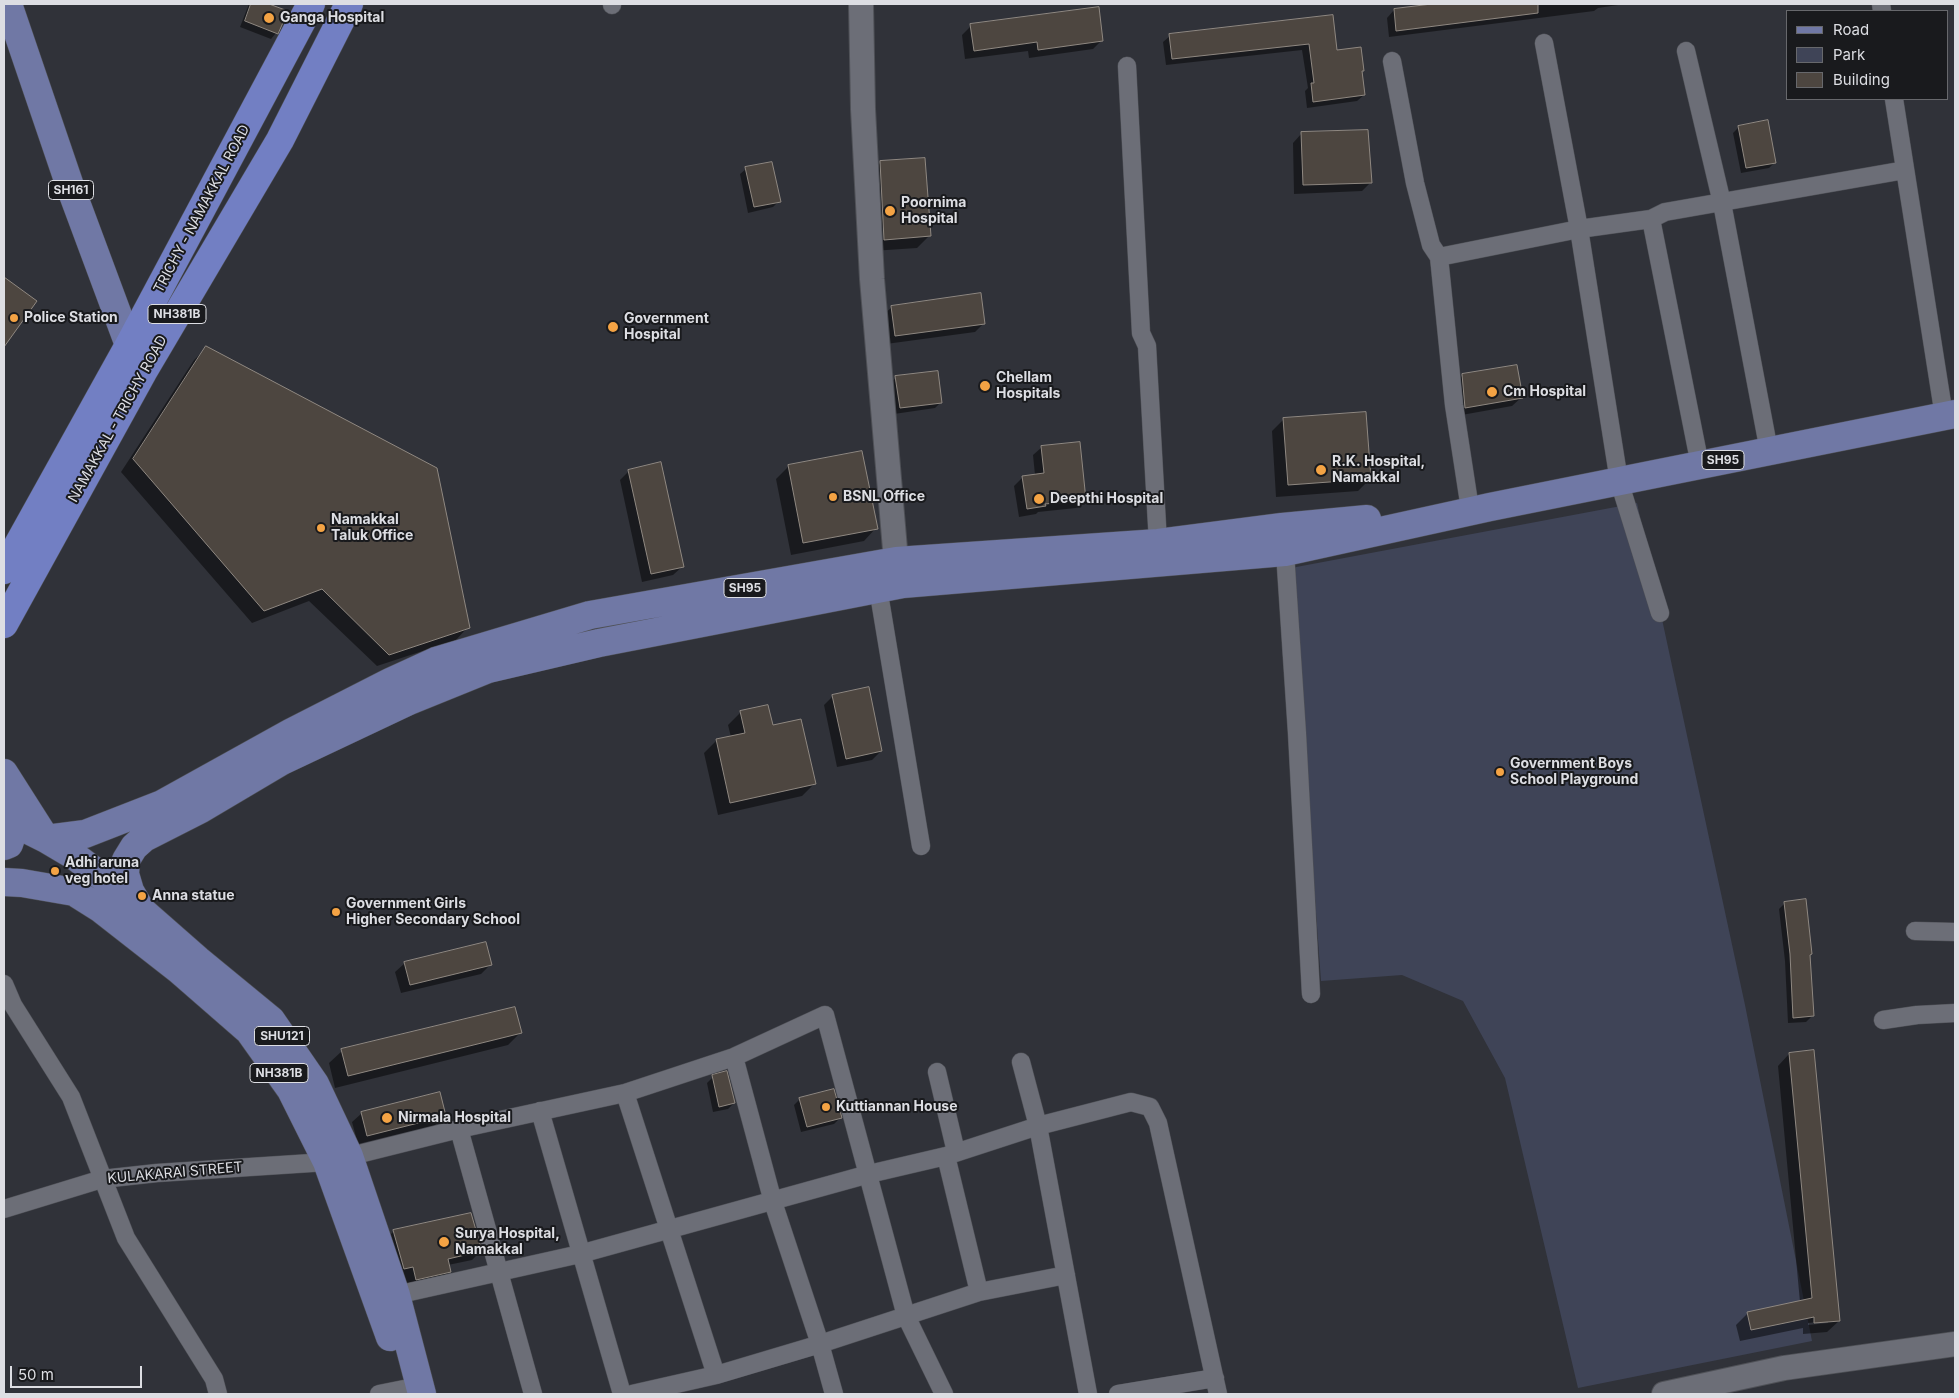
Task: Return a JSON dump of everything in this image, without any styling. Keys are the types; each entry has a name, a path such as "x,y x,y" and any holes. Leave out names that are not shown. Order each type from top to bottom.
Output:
{"highway":[{"name":"TRICHY - NAMAKKAL ROAD","path":"4,570 129,345 311,4"},
{"name":"NAMAKKAL - TRICHY ROAD","path":"4,624 143,372 280,140 349,4"}],"main road":[{"name":"SH161","path":"8,4 71,190 129,345 143,372"},
{"name":"SH95","path":"141,910 130,891 125,874 126,860 134,847 144,838 201,810 282,761 409,701 497,667 892,577 1285,552 1480,508 1949,415"},
{"name":"SH95","path":"46,839 85,834 162,804 290,733 390,682 436,661 590,615 1282,527 1480,508"},
{"name":"SHU121","path":"4,774 46,839"},
{"name":"SHU121","path":"6,826 46,839 91,868 271,1020 315,1084 338,1159 396,1295 403,1393"},
{"name":"NH381B","path":"4,882 22,883 74,892 100,908 178,970 248,1032 291,1090 338,1159 388,1328 403,1393"}],"street":[{"path":"861,4 863,109 872,279 892,577 921,846"},
{"path":"1544,43 1579,229 1620,481 1660,613"},
{"path":"1686,51 1722,203 1768,451"},
{"path":"1392,61 1414,183 1432,245 1439,257 1454,405 1480,508"},
{"path":"1127,66 1141,333 1147,346 1158,543"},
{"path":"1894,100 1949,415"},
{"path":"1439,257 1579,229 1651,219 1666,212 1905,170"},
{"path":"1651,219 1700,465"},
{"path":"1285,552 1297,733 1310,994"},
{"path":"1915,931 1955,932"},
{"path":"4,984 13,1005 70,1097 126,1238 214,1379 218,1394"},
{"path":"1883,1020 1917,1015 1955,1013"},
{"name":"KULAKARAI STREET","path":"4,1209 102,1179 338,1159 459,1129 625,1093 734,1057 825,1015 869,1174"},
{"path":"734,1057 772,1202 820,1344 834,1394"},
{"path":"1021,1062 1038,1126 1088,1394"},
{"path":"937,1072 951,1154 979,1292"},
{"path":"625,1093 716,1375"},
{"path":"396,1295 580,1254 869,1174 951,1154 1038,1126 1131,1102 1150,1107 1158,1123 1217,1386 1118,1394"},
{"path":"540,1111 622,1394"},
{"path":"459,1129 533,1394"},
{"path":"869,1174 906,1316 944,1394"},
{"path":"632,1394 716,1375 820,1344 979,1292 1066,1275"},
{"path":"1664,1394 1784,1368 1955,1344"}],"green space":[{"name":"Government Boys School Playground","path":"1637,503 1745,1005 1812,1341 1578,1388 1505,1078 1463,1001 1402,975 1321,981 1291,568"}],"building":[{"path":"251,4 269,4 288,11 278,34 245,21"},
{"path":"1432,4 1538,4 1538,13 1396,31 1394,9"},
{"path":"1099,7 1103,41 1038,50 1037,42 974,51 970,24"},
{"path":"1333,15 1337,50 1361,47 1365,95 1313,102 1311,83 1314,83 1309,44 1172,59 1169,34"},
{"path":"1768,120 1776,163 1746,168 1738,126"},
{"path":"1368,130 1372,183 1303,185 1301,132"},
{"path":"925,158 931,236 884,240 880,161"},
{"path":"772,162 781,202 754,207 745,167"},
{"name":"Police Station","path":"4,277 37,301 4,347"},
{"path":"981,293 985,324 895,336 891,306"},
{"name":"Namakkal Taluk Office","path":"206,346 437,468 470,628 389,655 322,589 264,611 133,459"},
{"path":"1517,365 1523,398 1465,408 1462,374"},
{"path":"938,371 942,403 900,408 895,376"},
{"path":"1366,412 1371,479 1288,485 1283,418"},
{"path":"1080,442 1086,500 1045,504 1046,506 1027,509 1022,476 1044,473 1041,446"},
{"name":"BSNL Office","path":"862,451 878,529 803,543 788,465"},
{"path":"661,462 684,567 651,574 628,470"},
{"path":"869,687 882,751 846,759 832,695"},
{"path":"768,705 773,725 801,719 816,784 730,803 716,739 745,733 740,711"},
{"path":"1806,899 1812,954 1810,955 1814,1016 1793,1018 1790,954 1784,902"},
{"path":"486,942 492,965 410,985 404,962"},
{"path":"515,1007 522,1033 348,1076 341,1049"},
{"path":"1814,1050 1840,1321 1814,1323 1814,1317 1751,1330 1747,1312 1812,1298 1789,1053"},
{"path":"727,1071 735,1103 719,1107 712,1075"},
{"name":"Kuttiannan House","path":"834,1089 842,1118 807,1127 799,1098"},
{"path":"440,1092 446,1116 367,1136 361,1112"},
{"path":"471,1213 482,1251 448,1259 451,1272 416,1280 413,1267 404,1269 393,1230"}],"place":[{"name":"Ganga Hospital","path":"269,18"},
{"name":"Poornima Hospital","path":"890,211"},
{"name":"Police Station","path":"14,318"},
{"name":"Government Hospital","path":"613,327"},
{"name":"Chellam Hospitals","path":"985,386"},
{"name":"Cm Hospital","path":"1492,392"},
{"name":"R.K. Hospital, Namakkal","path":"1321,470"},
{"name":"BSNL Office","path":"833,497"},
{"name":"Deepthi Hospital","path":"1039,499"},
{"name":"Namakkal Taluk Office","path":"321,528"},
{"name":"Government Boys School Playground","path":"1500,772"},
{"name":"Adhi aruna veg hotel","path":"55,871"},
{"name":"Anna statue","path":"142,896"},
{"name":"Government Girls Higher Secondary School","path":"336,912"},
{"name":"Kuttiannan House","path":"826,1107"},
{"name":"Nirmala Hospital","path":"387,1118"},
{"name":"Surya Hospital, Namakkal","path":"444,1242"}]}
